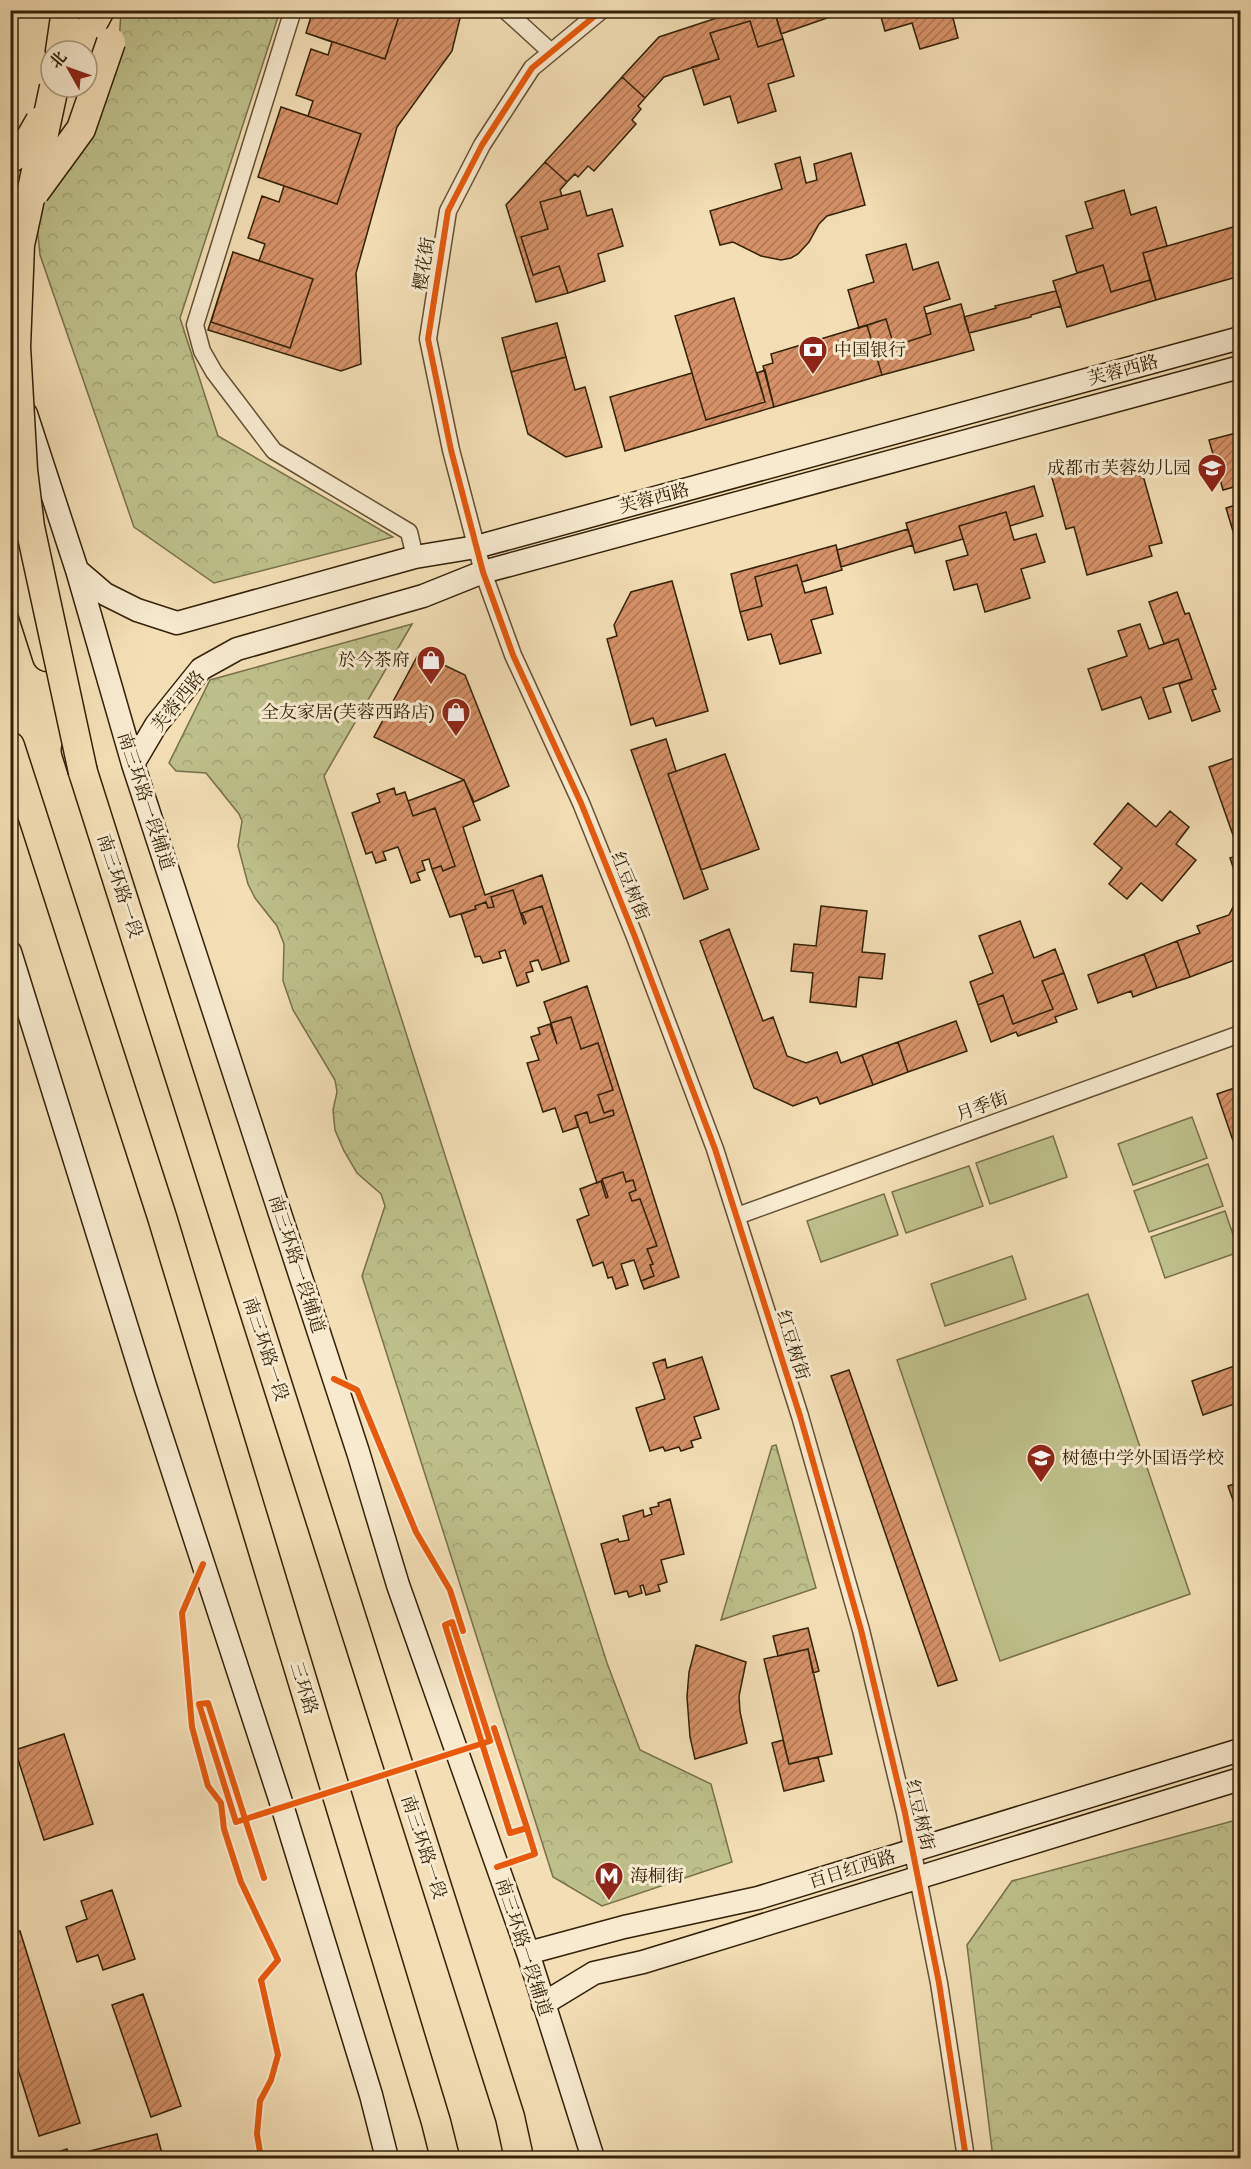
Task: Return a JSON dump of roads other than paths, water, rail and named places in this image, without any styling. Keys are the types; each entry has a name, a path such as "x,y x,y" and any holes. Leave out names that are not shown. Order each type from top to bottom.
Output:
{"highway":[{"path":"62,39 66,10"},
{"path":"84,39 100,10"},
{"path":"10,212 39,189 81,129 111,42 115,10"},
{"path":"51,99 20,245 16,347 23,470 30,527 83,772"},
{"path":"10,159 24,149 51,99"},
{"name":"南三环路一段","path":"10,541 510,2117 519,2158"},
{"name":"三环路","path":"12,752 162,1217 445,2158"}],"main road":[{"name":"芙蓉西路","path":"77,570 105,594 137,610 177,623 415,557 476,547 1240,338"},
{"name":"南三环路一段辅道","path":"10,365 77,570 133,764 358,1452 398,1585 528,1953 593,2158"},
{"name":"芙蓉西路","path":"133,764 156,724 201,669 237,650 423,596 483,572 1240,367"},
{"path":"10,952 146,1389 281,1802 371,2095 387,2158"},
{"name":"百日红西路","path":"528,1953 624,1927 758,1898 1240,1750"},
{"name":"百日红西路","path":"543,2004 594,1973 643,1962 1240,1779"}],"street":[{"path":"293,10 195,326 202,351 213,372 274,451 409,532 415,557"},
{"path":"505,10 551,52"},
{"name":"樱花街","path":"483,572 451,450 428,339 447,211 482,145 532,68 602,10"},
{"name":"红豆树街","path":"483,572 513,655 581,803 715,1149 800,1416 861,1630 919,1877 939,1983 966,2158"},
{"name":"月季街","path":"737,1216 1240,1034"}],"place":[{"name":"中国银行","path":"813,376"},
{"name":"成都市芙蓉幼儿园","path":"1212,494"},
{"name":"於今茶府","path":"431,686"},
{"name":"全友家居(芙蓉西路店)","path":"456,738"},
{"name":"树德中学外国语学校","path":"1041,1484"},
{"name":"海桐街","path":"609,1902"}]}
